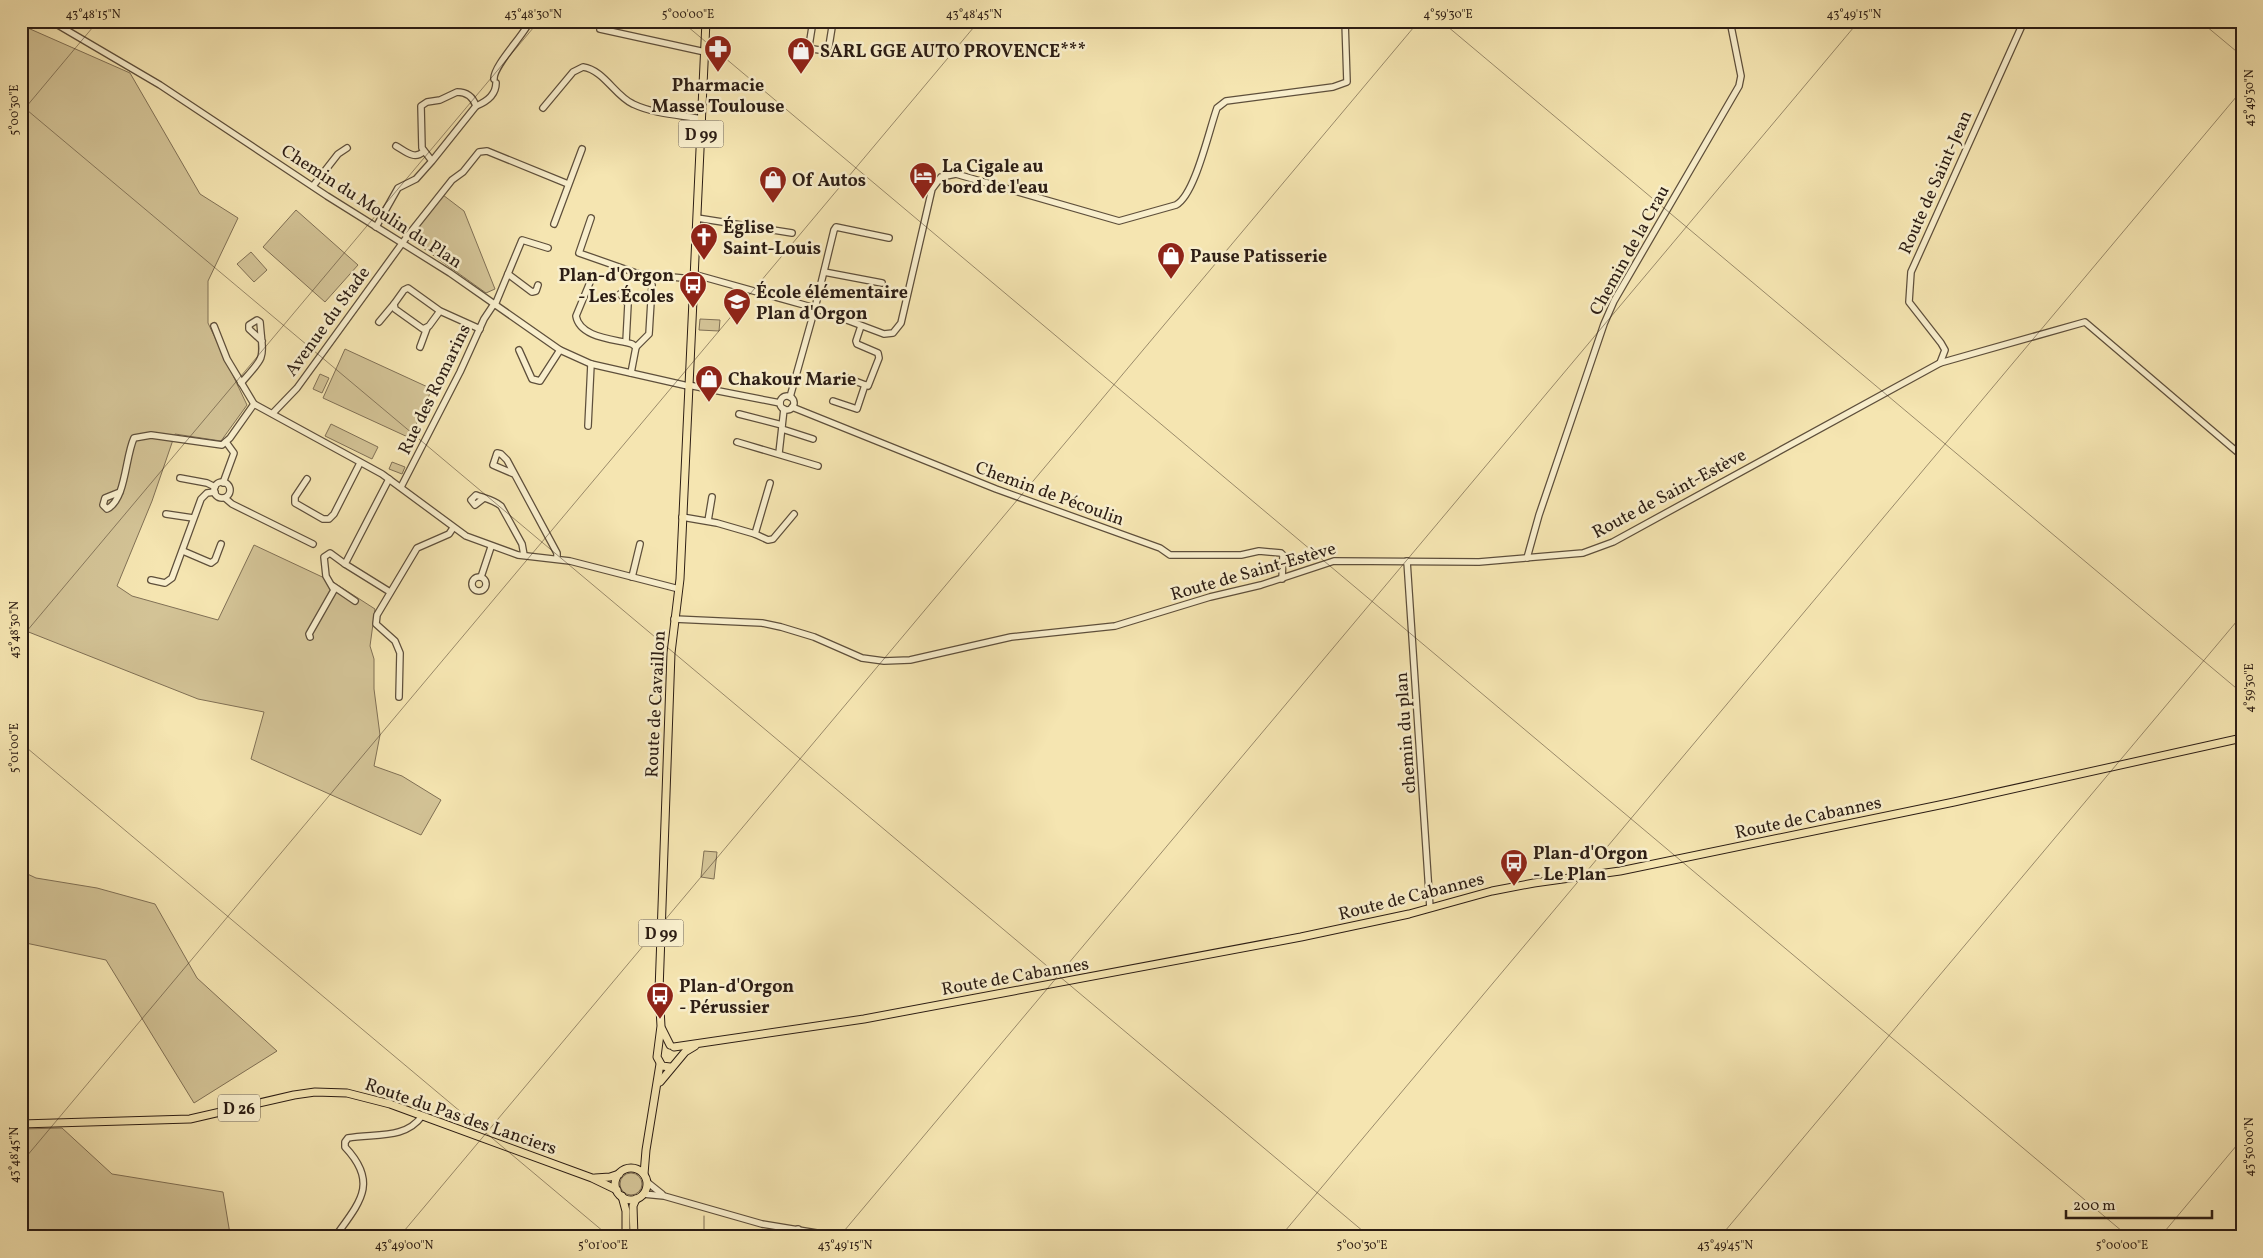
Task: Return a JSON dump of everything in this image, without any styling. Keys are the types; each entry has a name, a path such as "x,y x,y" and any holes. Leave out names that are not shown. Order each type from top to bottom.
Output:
{"main road":[{"name":"Route de Cavaillon","path":"659,1050 663,858 674,619 679,588 688,385 686,372 690,288 693,276 697,218 706,21"},
{"name":"Route de Cabannes","path":"672,1046 864,1019 1087,979 1301,937 1500,890 1637,868 1954,802 2242,738"},
{"name":"Route de Cavaillon","path":"661,1026 672,1046"},
{"name":"Route de Cabannes","path":"679,1058 701,1042"},
{"path":"619,1193 629,1199 636,1199 644,1194 647,1182 644,1174 646,1150 660,1064 657,1057 659,1050 664,1046 672,1046 679,1058 676,1064 670,1067 656,1089"},
{"path":"660,1064 670,1067"},
{"name":"Route du Pas des Lanciers","path":"21,1124 190,1120 279,1098 315,1092 366,1096 592,1178 619,1193"},
{"path":"634,1168 646,1150"},
{"path":"626,1237 626,1211 616,1180 624,1170 634,1168 644,1174"},
{"name":"Route du Pas des Lanciers","path":"592,1178 610,1178 619,1174"},
{"path":"634,1237 633,1206 636,1199"}],"street":[{"name":"Chemin du Moulin du Plan","path":"51,21 160,85 494,304 560,350 591,364 688,385"},
{"path":"376,227 398,188 416,179 476,106 487,100 496,88 495,71 524,34 530,21"},
{"path":"813,21 809,46 813,50 826,51 829,46 833,21"},
{"path":"591,218 579,253 639,274 693,276 815,308 861,326 889,334 898,330 901,323 932,189 941,177 956,174 1119,220 1176,205 1181,202 1192,183 1217,108 1226,101 1236,98 1334,87 1347,82 1345,21"},
{"name":"Chemin de la Crau","path":"1527,558 1539,515 1593,355 1614,302 1739,86 1741,76 1730,21"},
{"name":"Route de Saint-Jean","path":"1940,363 1945,350 1909,302 1911,272 2024,21"},
{"path":"600,29 705,52"},
{"path":"543,108 573,72 583,67 595,72 631,104 652,110 702,119"},
{"path":"432,161 423,152 420,111 423,104 438,101 461,92 472,97 476,106"},
{"path":"396,146 413,156 423,152"},
{"path":"312,186 338,154 347,148"},
{"path":"554,224 582,149"},
{"name":"Avenue du Stade","path":"273,413 297,388 402,244 452,180 463,172 483,150 568,184"},
{"path":"697,218 792,233"},
{"path":"784,409 792,407 793,403 790,397 836,227 889,238"},
{"name":"Rue des Romarins","path":"401,487 494,304 522,240 524,239 548,248"},
{"path":"824,272 882,283"},
{"path":"508,274 532,292 536,291 538,285"},
{"path":"593,275 576,316 577,321 587,331 626,342 636,347"},
{"path":"631,373 636,347 648,334 652,285"},
{"path":"379,322 404,290 408,288 440,311 480,329"},
{"path":"620,294 628,304 626,342"},
{"path":"394,304 395,309 420,328 427,328"},
{"path":"420,347 427,328 440,311"},
{"name":"Route de Saint-Estève","path":"674,619 762,623 781,626 814,637 862,658 884,661 910,660 1011,637 1114,626 1282,579 1301,570 1334,561 1479,562 1583,553 1613,542 1940,363 2085,322 2242,456"},
{"path":"214,326 228,359 254,404 390,479 453,528 492,547 524,556 557,558 679,588"},
{"path":"847,378 868,386 879,358 878,353 856,341 861,326"},
{"path":"241,383 262,359 262,341"},
{"path":"518,350 532,379 536,381 540,380 560,350"},
{"path":"588,426 591,364"},
{"path":"688,385 780,403 784,409 779,453"},
{"path":"832,401 857,410 865,385"},
{"path":"780,403 783,398 790,397"},
{"path":"120,492 134,438 151,435 222,445 254,404"},
{"name":"Chemin de Pécoulin","path":"792,407 996,489 1160,548 1170,555 1281,553 1283,555 1282,579"},
{"path":"739,414 813,439"},
{"path":"151,580 165,584 170,580 184,551 193,518 204,495 223,483 234,453 226,442"},
{"path":"737,442 818,466"},
{"path":"307,479 295,497 295,503 323,519 330,519 360,463"},
{"path":"514,474 557,553 557,558"},
{"path":"180,478 208,483 215,489 218,497 225,498 232,504 313,544"},
{"path":"346,564 390,479"},
{"path":"223,483 228,485 230,489 225,498"},
{"path":"755,534 770,483"},
{"path":"708,521 712,497"},
{"path":"484,498 501,506 522,544 524,556"},
{"path":"166,514 193,518"},
{"path":"682,517 708,521 755,534 768,540 773,539 794,514"},
{"path":"399,697 400,652 395,641 376,624 378,615 417,548 449,534 453,528"},
{"path":"184,551 211,563 215,560 221,544"},
{"path":"632,577 640,544"},
{"path":"481,577 492,547"},
{"path":"310,637 309,634 333,593 333,586 325,570 325,555 330,553 390,592"},
{"name":"chemin du plan","path":"1407,561 1430,905"},
{"path":"333,586 355,601"},
{"path":"336,1237 360,1199 364,1177 354,1157 344,1147 344,1142 348,1138 399,1132 416,1123 422,1116"},
{"path":"647,1182 664,1196"},
{"path":"644,1194 664,1196 762,1224 841,1237"},
{"path":"797,1237 798,1229"}],"shaded area":[{"path":"21,25 130,73 200,194 238,218 208,281 208,323 247,405 221,441 175,434 152,501 117,586 132,596 218,620 254,545 333,582 375,609 370,646 374,659 374,689 380,735 374,766 402,776 441,800 421,835 251,759 264,712 198,699 21,629"},
{"path":"443,195 464,211 495,289 486,293 409,238"},
{"path":"296,210 358,265 325,302 263,247"},
{"path":"251,252 267,270 254,282 237,264"},
{"path":"700,319 720,320 719,331 699,330"},
{"path":"345,349 432,389 410,438 323,398"},
{"path":"320,374 329,378 322,393 313,389"},
{"path":"331,424 378,447 372,459 325,436"},
{"path":"392,462 405,467 402,474 389,469"},
{"path":"704,851 717,852 714,879 701,877"},
{"path":"21,871 36,878 97,888 155,904 197,978 277,1051 194,1103 106,960 21,942"},
{"path":"62,1128 112,1174 223,1192 230,1234 220,1237 21,1237 21,1129"},
{"path":"631,1173 639,1176 642,1184 639,1192 631,1195 623,1192 620,1184 623,1176"}],"waterway":[{"path":"704,1216 704,1237"}],"place":[{"name":"Pharmacie Masse Toulouse","path":"718,73"},
{"name":"SARL GGE AUTO PROVENCE***","path":"801,75"},
{"name":"La Cigale au bord de l'eau","path":"923,200"},
{"name":"Of Autos","path":"773,204"},
{"name":"Église Saint-Louis","path":"704,261"},
{"name":"Pause Patisserie","path":"1171,280"},
{"name":"Plan-d'Orgon - Les Écoles","path":"693,309"},
{"name":"École élémentaire Plan d'Orgon","path":"737,326"},
{"name":"Chakour Marie","path":"709,403"},
{"name":"Plan-d'Orgon - Le Plan","path":"1514,887"},
{"name":"Plan-d'Orgon - Pérussier","path":"660,1020"}]}
